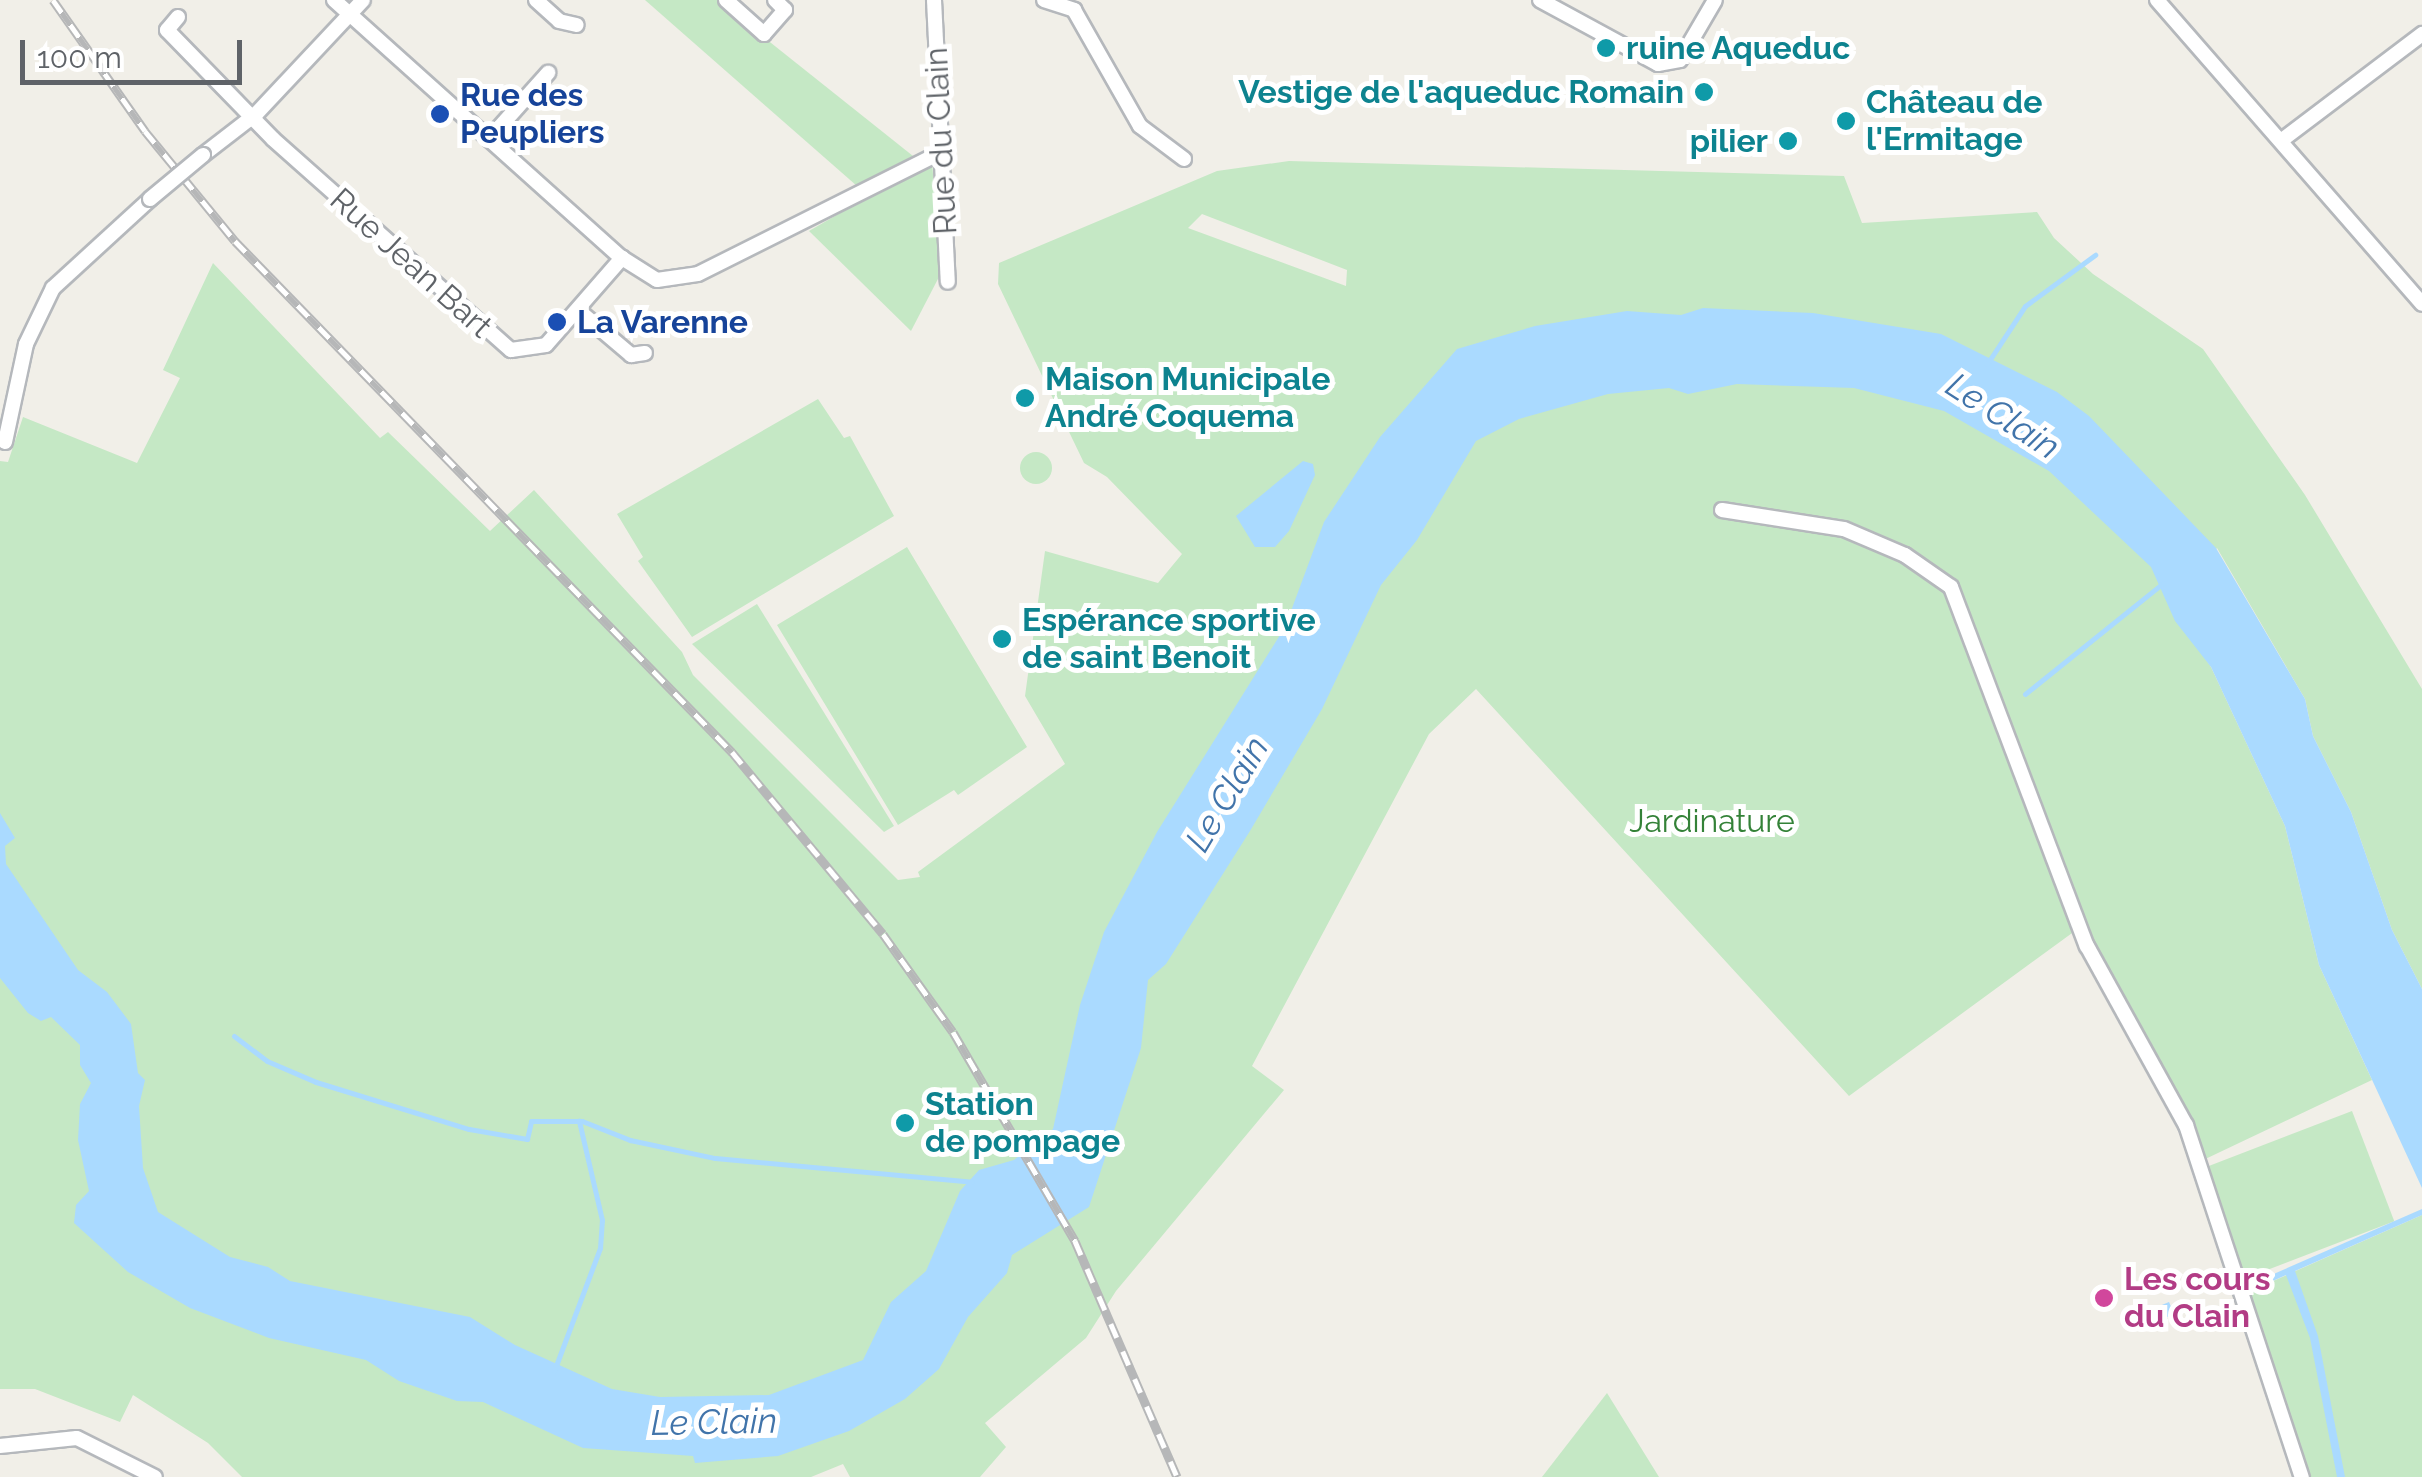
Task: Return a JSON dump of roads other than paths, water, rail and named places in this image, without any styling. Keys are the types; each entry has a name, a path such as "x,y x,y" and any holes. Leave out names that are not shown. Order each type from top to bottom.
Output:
{"street":[{"path":"334,0 622,258 650,278 685,279 942,152"},
{"path":"5,442 26,344 53,288 150,199 256,114 364,0"},
{"path":"536,0 559,21 577,24"},
{"path":"726,0 764,34 785,10 775,0"},
{"name":"Rue du Clain","path":"934,0 948,282"},
{"path":"1044,0 1073,5 1134,118 1184,158"},
{"path":"1540,0 1658,64 1680,60 1715,0"},
{"path":"2159,1 2422,304"},
{"name":"Rue Jean Bart","path":"178,17 167,30 256,114 273,139 507,348 540,349 622,258"},
{"path":"2282,140 2422,34"},
{"path":"490,139 548,72"},
{"path":"578,310 631,355 645,353"},
{"path":"1722,510 1844,529 1905,555 1951,587 2087,946 2186,1125 2302,1477"},
{"path":"0,1446 77,1438 155,1477"}],"water":[{"name":"Le Clain","path":"1703,308 1813,313 1941,334 2057,392 2089,416 2216,548 2305,699 2313,736 2351,812 2392,930 2422,989 2422,1188 2319,965 2285,826 2211,667 2175,621 2151,567 2049,471 1944,411 1854,388 1737,384 1688,394 1669,388 1608,394 1519,419 1476,441 1417,540 1381,585 1322,709 1250,831 1166,964 1148,980 1141,1048 1089,1207 1012,1255 1007,1273 968,1317 939,1369 905,1399 849,1431 778,1456 695,1463 693,1456 583,1448 483,1402 457,1401 399,1381 366,1360 269,1338 190,1308 128,1272 74,1223 76,1205 89,1191 78,1140 80,1104 91,1083 80,1065 80,1045 51,1017 41,1021 28,1013 0,978 0,813 15,838 5,846 6,864 78,970 107,992 131,1024 138,1073 145,1080 139,1106 143,1168 158,1212 230,1257 268,1267 290,1281 470,1317 515,1345 612,1389 660,1397 769,1395 863,1360 891,1302 926,1271 960,1191 979,1170 1014,1160 1053,1129 1080,1005 1104,932 1157,832 1285,627 1324,522 1380,437 1457,349 1535,326 1627,311 1681,315"},
{"path":"1303,461 1313,464 1315,475 1289,531 1275,547 1255,547 1236,516"},
{"path":"2422,1209 2422,1215 2295,1271 2318,1336 2345,1477 2337,1477 2310,1338 2286,1275 2246,1293 2244,1287"},
{"path":"2169,1302 2174,1314 2147,1325 2142,1313"}],"waterway":[{"name":"Le Clain","path":"1987,364 2025,306 2095,255"},
{"path":"2025,694 2163,583"},
{"path":"234,1036 267,1061 316,1082 469,1129 527,1139 531,1121 582,1121 630,1140 715,1158 972,1182"},
{"path":"554,1371 600,1248 602,1220 579,1121"}],"railway":[{"path":"53,0 145,131 235,241 732,752 883,934 953,1032 1075,1241 1177,1477"}],"place":[{"name":"ruine Aqueduc","path":"1606,48"},
{"name":"Vestige de l'aqueduc Romain","path":"1704,92"},
{"name":"Rue des Peupliers","path":"440,114"},
{"name":"Château de l'Ermitage","path":"1846,121"},
{"name":"pilier","path":"1788,141"},
{"name":"La Varenne","path":"557,322"},
{"name":"Maison Municipale André Coquema","path":"1025,398"},
{"name":"Espérance sportive de saint Benoit","path":"1002,639"},
{"name":"Station de pompage","path":"905,1123"},
{"name":"Les cours du Clain","path":"2104,1298"}],"park label":[{"name":"Jardinature","path":"1712,821"}]}
